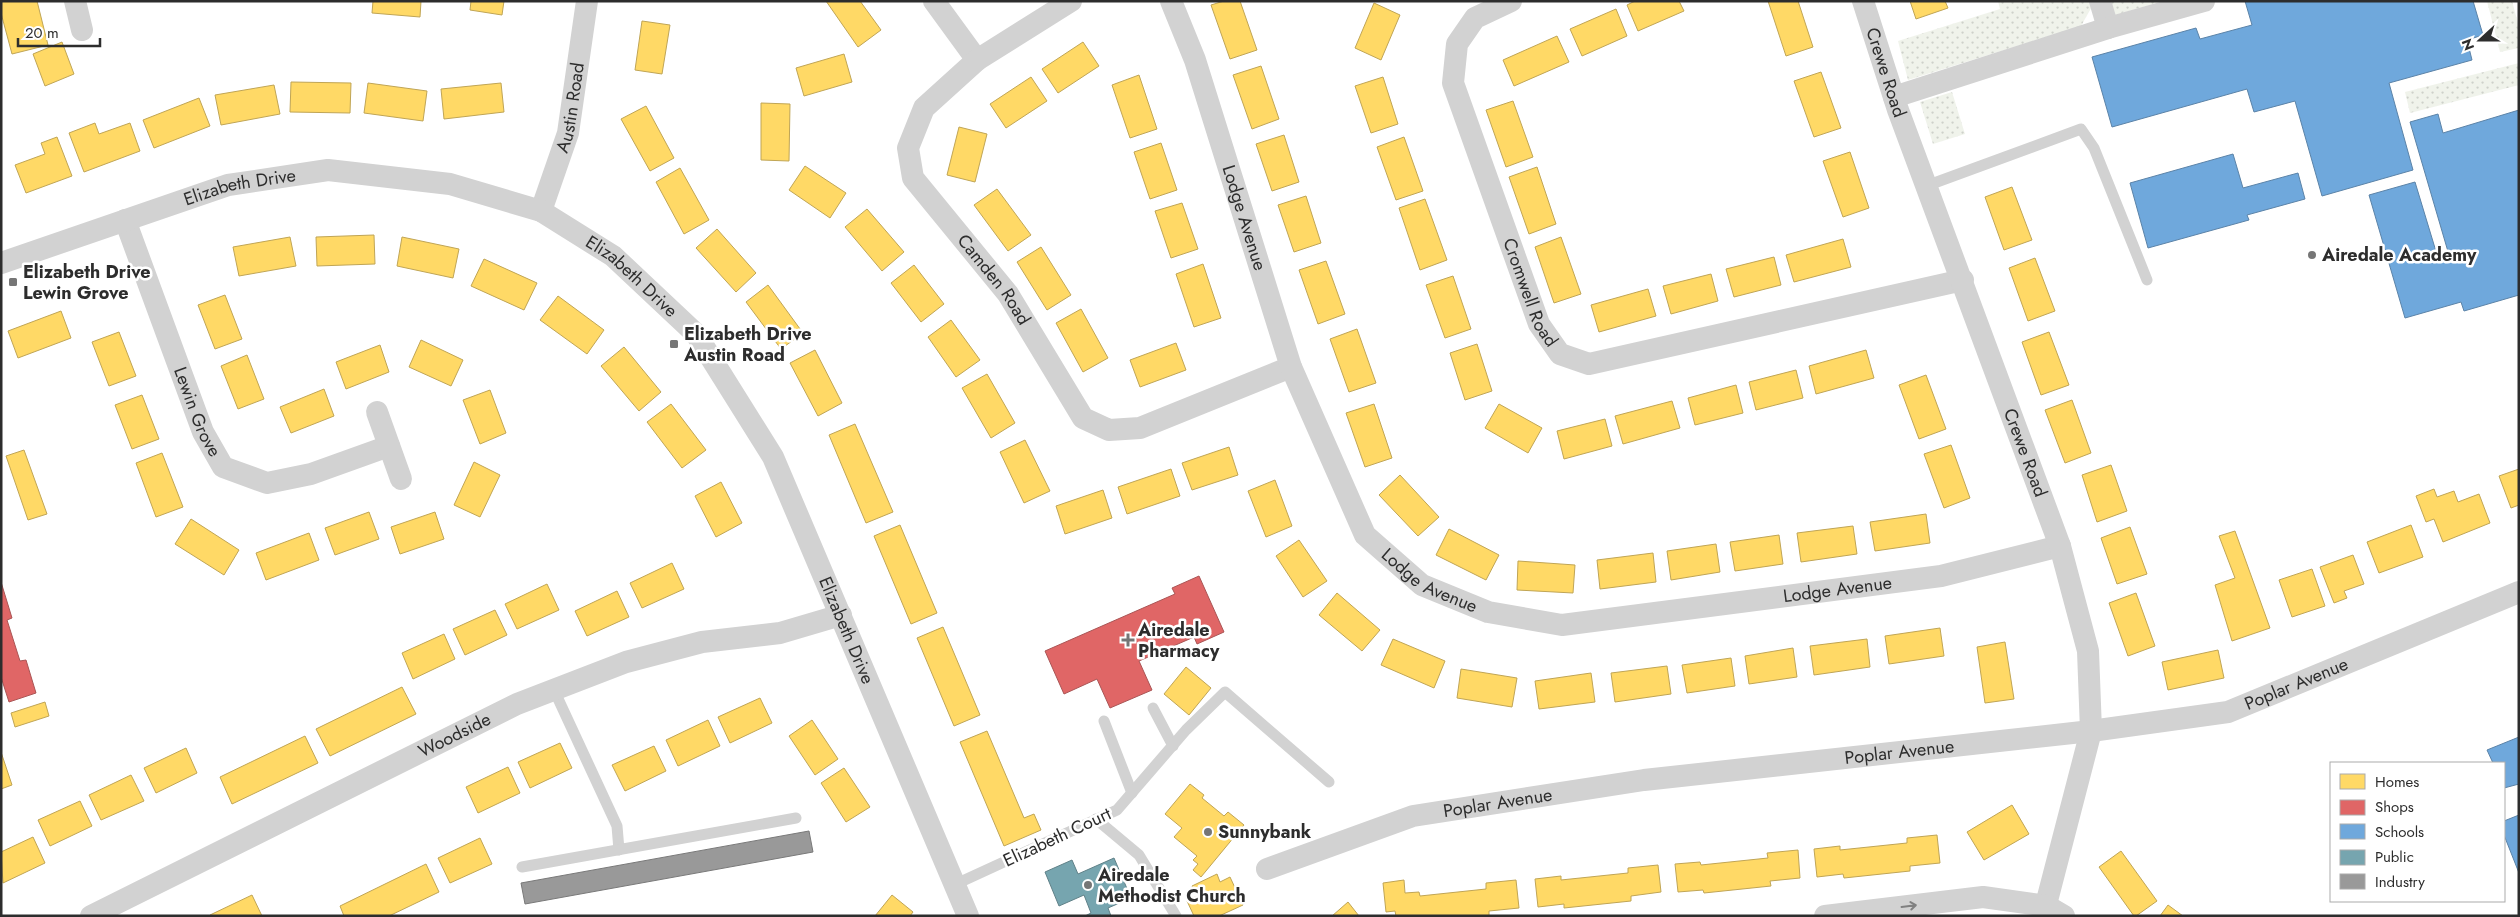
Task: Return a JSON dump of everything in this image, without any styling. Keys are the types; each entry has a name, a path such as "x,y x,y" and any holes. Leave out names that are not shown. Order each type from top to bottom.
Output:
{"street":[{"path":"75,1 82,30"},
{"name":"Austin Road","path":"541,211 568,133 587,1"},
{"path":"934,1 977,60"},
{"name":"Camden Road","path":"1071,1 977,60 924,108 908,148 913,178 1008,294 1083,418 1110,430 1140,428 1291,367"},
{"name":"Lodge Avenue","path":"1171,1 1195,60 1291,367 1365,535 1422,585 1488,612 1562,625 1941,576 2060,546"},
{"name":"Cromwell Road","path":"1511,1 1475,18 1457,44 1453,83 1539,324 1560,354 1589,364 1962,280"},
{"name":"Crewe Road","path":"1862,1 1926,186 2060,546 2088,651 2091,731 2052,913"},
{"path":"2100,1 2108,28"},
{"path":"1894,97 2108,28 2204,1"},
{"name":"Elizabeth Drive","path":"1,263 228,186 328,170 450,184 541,211 613,256 696,334 773,457 968,916"},
{"name":"Lewin Grove","path":"125,220 203,432 223,467 267,483 311,474 389,446"},
{"path":"377,412 401,479"},
{"name":"Poplar Avenue","path":"1267,869 1413,816 1644,780 2091,731 2228,712 2519,592"},
{"name":"Woodside","path":"91,916 518,704 626,662 702,642 780,633 841,615"},
{"path":"1825,916 1983,897 2052,913"}],"lane":[{"path":"1926,186 2081,130 2094,148 2146,280"},
{"path":"554,690 617,826 619,850"},
{"name":"Elizabeth Court","path":"956,884 1117,810 1186,730 1225,692 1329,782"},
{"path":"1153,708 1173,746"},
{"path":"1104,720 1132,793"},
{"path":"522,867 796,818"},
{"path":"1096,820 1139,855 1176,916"}],"shaded area":[{"path":"1998,1 2093,1 2094,3 2081,26 1908,80 1898,41 2000,9"},
{"path":"2111,1 2164,1 2115,15"},
{"path":"2487,1 2512,1 2519,27 2519,48 2500,52"},
{"path":"2519,63 2519,85 2410,113 2405,92"},
{"path":"1952,92 1965,134 1933,144 1920,102"}],"building: Homes":[{"path":"1,1 37,1 48,45 12,54 1,13"},
{"path":"373,1 421,1 420,17 372,13"},
{"path":"471,1 504,1 502,15 470,10"},
{"path":"826,1 860,1 881,30 858,47"},
{"path":"1224,1 1240,1 1257,50 1230,59 1211,5"},
{"path":"1635,1 1679,1 1684,11 1638,31 1627,5"},
{"path":"1768,1 1798,1 1813,47 1786,56"},
{"path":"1910,1 1945,1 1948,8 1916,19"},
{"path":"1374,3 1400,15 1381,60 1355,48"},
{"path":"1616,9 1627,36 1582,56 1570,29"},
{"path":"642,21 670,25 662,74 635,70"},
{"path":"1557,36 1569,62 1514,86 1503,60"},
{"path":"62,42 74,74 45,86 33,54"},
{"path":"1083,42 1099,66 1058,93 1042,69"},
{"path":"844,54 852,82 804,96 796,68"},
{"path":"1261,66 1279,119 1252,129 1233,75"},
{"path":"1821,72 1841,128 1814,137 1794,81"},
{"path":"1139,75 1157,129 1130,138 1112,85"},
{"path":"1031,77 1047,101 1006,128 990,104"},
{"path":"1383,77 1398,124 1371,133 1355,86"},
{"path":"291,82 351,83 350,113 290,112"},
{"path":"368,83 427,91 423,121 364,113"},
{"path":"501,83 504,112 444,119 441,89"},
{"path":"274,85 280,114 221,125 215,95"},
{"path":"199,98 210,126 154,148 143,120"},
{"path":"1513,101 1533,157 1506,167 1486,110"},
{"path":"761,103 790,104 789,161 761,160"},
{"path":"646,106 674,158 650,171 621,119"},
{"path":"95,123 99,134 130,123 140,151 84,172 69,133"},
{"path":"959,127 987,134 975,182 947,175"},
{"path":"1284,135 1299,182 1272,191 1256,144"},
{"path":"57,137 72,176 26,193 15,165 45,154 41,143"},
{"path":"1404,137 1423,191 1396,200 1377,147"},
{"path":"1161,143 1177,190 1150,199 1134,152"},
{"path":"1850,152 1869,208 1843,217 1823,161"},
{"path":"805,166 846,193 830,218 789,190"},
{"path":"1537,167 1556,224 1529,234 1509,177"},
{"path":"680,168 709,220 684,234 656,182"},
{"path":"2012,187 2032,240 2004,250 1985,197"},
{"path":"997,189 1031,235 1008,251 974,205"},
{"path":"1306,196 1321,243 1294,252 1278,205"},
{"path":"1425,199 1447,260 1420,270 1399,208"},
{"path":"1182,203 1198,249 1171,258 1155,211"},
{"path":"867,209 904,252 882,271 845,227"},
{"path":"717,229 756,273 736,292 696,248"},
{"path":"374,235 375,264 317,266 316,237"},
{"path":"290,237 296,266 239,276 233,247"},
{"path":"402,237 459,249 453,278 397,266"},
{"path":"1561,237 1581,294 1554,303 1535,247"},
{"path":"1843,239 1851,267 1794,282 1786,255"},
{"path":"1041,247 1071,295 1047,310 1017,262"},
{"path":"1774,257 1781,285 1734,297 1726,269"},
{"path":"2035,258 2055,311 2028,321 2009,268"},
{"path":"484,259 537,283 524,310 471,286"},
{"path":"1326,261 1345,314 1318,324 1299,270"},
{"path":"1203,264 1221,318 1194,327 1176,274"},
{"path":"914,265 944,304 921,322 891,283"},
{"path":"1711,274 1718,301 1671,314 1663,286"},
{"path":"1453,276 1471,329 1445,338 1426,285"},
{"path":"768,285 803,333 781,349 746,302"},
{"path":"1648,289 1656,316 1599,332 1591,305"},
{"path":"225,295 242,339 215,349 198,305"},
{"path":"558,296 604,330 587,354 540,320"},
{"path":"1081,309 1108,358 1083,372 1056,323"},
{"path":"61,311 71,338 18,358 8,331"},
{"path":"951,320 980,360 956,377 928,337"},
{"path":"1357,329 1376,383 1349,392 1330,339"},
{"path":"119,332 136,376 109,386 92,342"},
{"path":"2049,332 2069,385 2041,395 2022,342"},
{"path":"421,340 463,360 451,386 409,367"},
{"path":"1176,343 1186,370 1140,387 1130,360"},
{"path":"1477,344 1492,391 1465,400 1450,353"},
{"path":"380,345 389,372 346,389 336,362"},
{"path":"624,347 661,392 639,411 601,366"},
{"path":"815,350 842,403 818,416 790,363"},
{"path":"1866,350 1874,378 1816,394 1809,366"},
{"path":"247,355 264,399 238,409 221,366"},
{"path":"1796,370 1803,398 1756,410 1749,382"},
{"path":"987,374 1015,423 991,438 962,388"},
{"path":"1926,375 1946,429 1919,439 1899,385"},
{"path":"1736,385 1743,413 1695,425 1688,398"},
{"path":"324,389 334,416 291,433 280,407"},
{"path":"490,390 506,433 480,444 463,400"},
{"path":"142,395 159,439 132,449 115,405"},
{"path":"2072,400 2091,453 2065,463 2045,410"},
{"path":"1672,401 1680,428 1623,444 1615,416"},
{"path":"671,404 706,450 682,468 647,422"},
{"path":"1374,404 1392,458 1365,467 1346,413"},
{"path":"1499,404 1542,428 1528,453 1485,428"},
{"path":"1605,419 1612,446 1564,459 1557,431"},
{"path":"855,424 893,512 866,523 829,435"},
{"path":"1025,440 1050,491 1024,503 1000,452"},
{"path":"1951,445 1970,498 1944,508 1924,454"},
{"path":"1229,447 1238,475 1192,490 1182,463"},
{"path":"24,450 47,514 28,520 6,456"},
{"path":"162,453 183,507 156,517 136,463"},
{"path":"474,462 500,475 480,517 454,505"},
{"path":"2111,465 2127,511 2097,522 2082,475"},
{"path":"1171,469 1180,496 1127,514 1118,487"},
{"path":"2519,469 2519,505 2511,508 2499,476"},
{"path":"1400,475 1439,517 1418,536 1379,495"},
{"path":"1275,480 1292,526 1266,537 1248,491"},
{"path":"721,482 742,523 716,537 695,496"},
{"path":"2434,489 2437,497 2454,491 2458,502 2479,494 2490,523 2443,542 2434,519 2426,522 2416,496"},
{"path":"1103,490 1112,518 1065,534 1056,506"},
{"path":"369,512 379,539 335,555 325,528"},
{"path":"435,512 444,539 400,554 391,527"},
{"path":"1926,514 1930,543 1875,551 1870,522"},
{"path":"191,519 239,550 224,575 175,544"},
{"path":"900,525 937,613 911,624 874,536"},
{"path":"2411,525 2423,557 2379,573 2367,542"},
{"path":"1853,526 1857,554 1801,562 1797,533"},
{"path":"2130,527 2147,574 2117,584 2101,538"},
{"path":"1449,529 1499,555 1486,580 1436,555"},
{"path":"2235,531 2270,628 2232,641 2215,585 2235,578 2219,536"},
{"path":"309,533 319,560 266,580 256,553"},
{"path":"1779,535 1783,564 1735,571 1730,542"},
{"path":"1299,540 1327,581 1303,597 1276,556"},
{"path":"1716,544 1720,572 1671,580 1667,551"},
{"path":"1653,553 1656,582 1600,589 1597,560"},
{"path":"2353,555 2364,584 2344,591 2347,598 2334,603 2320,567"},
{"path":"1518,561 1575,565 1573,593 1517,590"},
{"path":"672,563 684,589 642,608 630,583"},
{"path":"2312,569 2325,606 2292,617 2279,580"},
{"path":"547,584 559,610 517,629 505,604"},
{"path":"617,591 629,617 587,636 575,611"},
{"path":"1337,593 1380,630 1362,651 1319,615"},
{"path":"2136,593 2155,646 2128,656 2109,603"},
{"path":"495,610 507,635 465,655 453,629"},
{"path":"943,627 980,715 954,726 917,638"},
{"path":"1940,628 1944,656 1889,664 1885,636"},
{"path":"444,634 455,659 413,679 402,653"},
{"path":"1393,639 1445,661 1434,688 1381,665"},
{"path":"1867,639 1870,667 1814,675 1810,646"},
{"path":"2005,642 2014,699 1985,703 1977,647"},
{"path":"1793,648 1797,677 1749,684 1745,656"},
{"path":"2218,650 2224,678 2168,690 2162,662"},
{"path":"1731,658 1735,686 1687,693 1682,665"},
{"path":"1667,666 1671,694 1615,702 1611,673"},
{"path":"1186,667 1211,688 1189,715 1164,694"},
{"path":"1461,669 1517,678 1512,707 1457,698"},
{"path":"1591,673 1595,702 1539,709 1535,681"},
{"path":"402,687 416,714 330,756 316,729"},
{"path":"760,698 772,723 730,743 718,717"},
{"path":"45,702 49,716 15,727 11,713"},
{"path":"708,720 720,746 678,766 666,740"},
{"path":"812,720 838,759 815,775 789,736"},
{"path":"987,731 1024,818 1034,814 1041,830 1004,846 960,742"},
{"path":"305,736 318,763 232,804 220,777"},
{"path":"560,743 572,768 530,788 518,762"},
{"path":"654,746 666,771 625,791 612,765"},
{"path":"186,748 197,773 156,793 144,768"},
{"path":"1,752 12,785 1,789"},
{"path":"508,767 520,793 478,813 466,787"},
{"path":"844,768 870,807 846,822 821,783"},
{"path":"131,775 144,801 101,820 89,795"},
{"name":"Sunnybank","path":"1190,784 1204,795 1202,798 1224,816 1228,812 1244,825 1201,877 1193,870 1198,864 1193,860 1197,856 1174,837 1182,828 1165,814"},
{"path":"80,801 92,826 50,846 38,820"},
{"path":"2012,805 2029,834 1984,860 1967,832"},
{"path":"1937,835 1940,863 1910,866 1910,871 1844,878 1843,874 1817,877 1814,849 1840,846 1840,850 1907,843 1907,838"},
{"path":"33,837 45,863 3,883 1,852"},
{"path":"480,838 492,864 450,883 438,858"},
{"path":"1798,850 1800,878 1770,881 1771,886 1704,893 1703,890 1678,892 1675,864 1700,862 1701,865 1768,858 1767,853"},
{"path":"2121,851 2157,901 2136,916 2134,916 2099,867"},
{"path":"426,864 439,892 389,916 344,916 340,906"},
{"path":"1658,865 1661,892 1631,896 1631,901 1564,908 1564,904 1538,907 1535,879 1561,876 1561,880 1628,873 1628,868"},
{"path":"1217,874 1220,882 1230,877 1243,905 1219,916 1194,916 1187,901 1197,896 1192,886"},
{"path":"1404,880 1405,893 1419,892 1420,896 1486,889 1486,883 1516,880 1519,908 1489,911 1489,916 1396,916 1395,911 1386,912 1383,883"},
{"path":"252,895 262,916 210,915"},
{"path":"892,895 913,912 910,916 875,916"},
{"path":"1348,902 1359,916 1332,916"},
{"path":"2168,905 2183,916 2160,916"}],"building: Shops":[{"name":"Airedale Pharmacy","path":"1199,576 1224,632 1197,644 1194,637 1139,661 1152,690 1110,708 1097,679 1064,694 1045,651 1175,594 1172,588"},
{"path":"1,582 12,618 7,620 20,661 26,660 36,693 9,702 1,677"}],"building: Schools":[{"path":"2245,1 2473,1 2483,35 2467,40 2472,60 2389,83 2413,170 2322,196 2295,101 2254,112 2247,89 2112,127 2092,57 2196,28 2200,39 2252,25"},
{"path":"2519,110 2519,295 2464,311 2461,302 2405,318 2369,195 2415,182 2438,258 2449,255 2410,122 2438,114 2443,133"},
{"path":"2233,154 2243,188 2298,173 2305,199 2247,215 2249,220 2148,248 2130,183"},
{"path":"2519,737 2519,784 2505,788 2505,762 2493,762 2487,750"},
{"path":"2519,815 2519,873 2505,838 2505,821"}],"building: Public":[{"name":"Airedale Methodist Church","path":"1114,858 1131,898 1108,908 1111,916 1085,916 1091,913 1084,895 1059,906 1045,872 1072,860 1078,874"}],"building: Industry":[{"path":"809,831 813,852 525,904 521,883"}],"place":[{"name":"Airedale Academy","path":"2312,255"},
{"name":"Elizabeth Drive Lewin Grove","path":"13,282"},
{"name":"Elizabeth Drive Austin Road","path":"674,344"},
{"name":"Airedale Pharmacy","path":"1128,640"},
{"name":"Sunnybank","path":"1208,832"},
{"name":"Airedale Methodist Church","path":"1088,885"}]}
